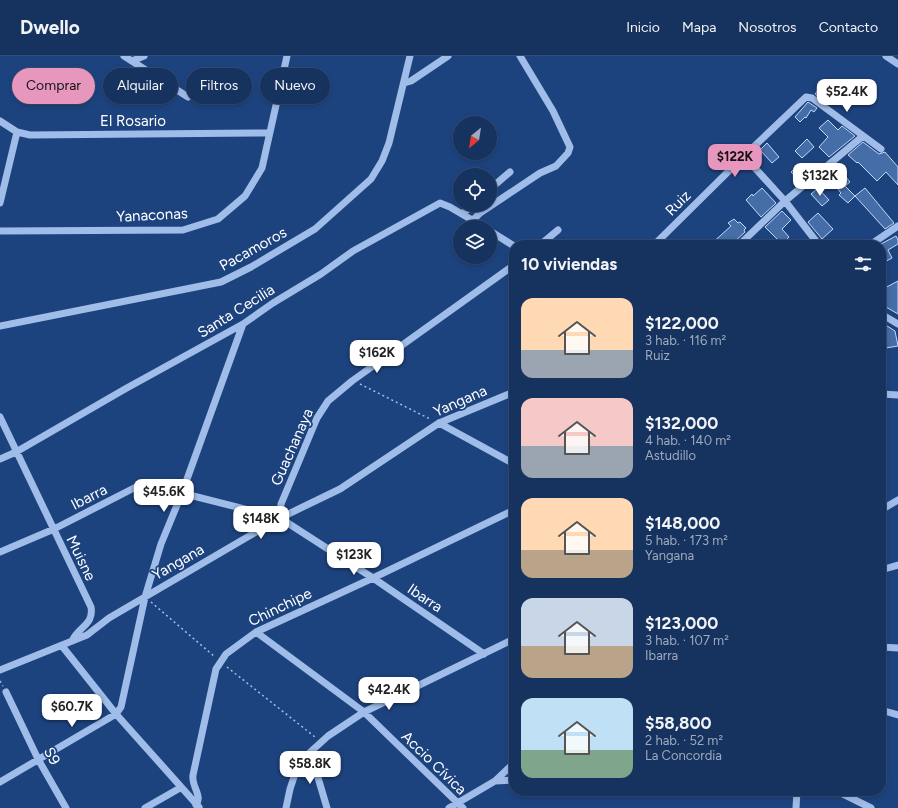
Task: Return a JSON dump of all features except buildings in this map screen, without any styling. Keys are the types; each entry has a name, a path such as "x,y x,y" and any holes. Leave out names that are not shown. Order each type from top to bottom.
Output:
{"street":[{"path":"124,56 186,96"},
{"path":"132,61 144,56"},
{"name":"Yanaconas","path":"0,231 183,230 218,219 245,196 262,168 268,134 287,56"},
{"name":"Pacamoros","path":"0,326 221,282 251,267 315,229 372,179 382,162 389,143 410,56"},
{"path":"404,83 412,81 448,56"},
{"path":"473,220 480,213 540,173 556,166 568,153 570,146 552,111 520,56"},
{"path":"886,56 898,64"},
{"name":"Ruiz","path":"659,240 806,97 812,98 863,136"},
{"name":"El Rosario","path":"0,121 17,132 30,135 268,134"},
{"path":"0,203 17,132"},
{"path":"744,240 785,201 863,136 881,149"},
{"path":"744,156 785,201 815,240"},
{"path":"497,183 510,172"},
{"name":"Santa Cecilia","path":"0,459 16,452 124,388 243,324 273,303 321,274 353,251 440,203 473,220"},
{"path":"877,240 898,226"},
{"path":"546,240 558,230"},
{"path":"497,235 509,243"},
{"name":"Guachanaya","path":"280,518 281,504 317,418 328,402 352,381 509,270"},
{"path":"886,317 898,324"},
{"path":"0,782 116,714 121,707 145,597 161,544 182,493 243,324"},
{"name":"Yangana","path":"0,670 87,635 109,618 280,518 340,489 439,423 509,394"},
{"path":"886,394 898,395"},
{"name":"Muisne","path":"0,417 91,607 92,615 89,622 78,632 72,641"},
{"path":"439,423 509,461"},
{"name":"Ibarra","path":"0,552 54,529 142,485 182,493 280,518 373,578 484,654"},
{"path":"886,507 898,500"},
{"name":"Chinchipe","path":"198,807 199,797 192,781 216,669 226,654 256,632 509,512"},
{"path":"886,568 898,565"},
{"name":"Accio Cívica","path":"256,632 364,712 460,805"},
{"path":"286,808 296,771 306,756 328,736 364,712 509,642"},
{"path":"886,645 898,648"},
{"path":"62,646 116,714 198,807"},
{"name":"S9","path":"6,692 38,759 66,808"},
{"path":"886,711 898,715"},
{"path":"306,756 314,764 327,808"},
{"path":"449,808 460,805 495,781 509,768"},
{"path":"495,781 509,780"},
{"path":"145,808 180,788"},
{"path":"796,808 797,796"},
{"path":"847,796 872,808"}],"path":[{"path":"352,381 439,423"},
{"path":"145,597 220,662 322,742"}]}
